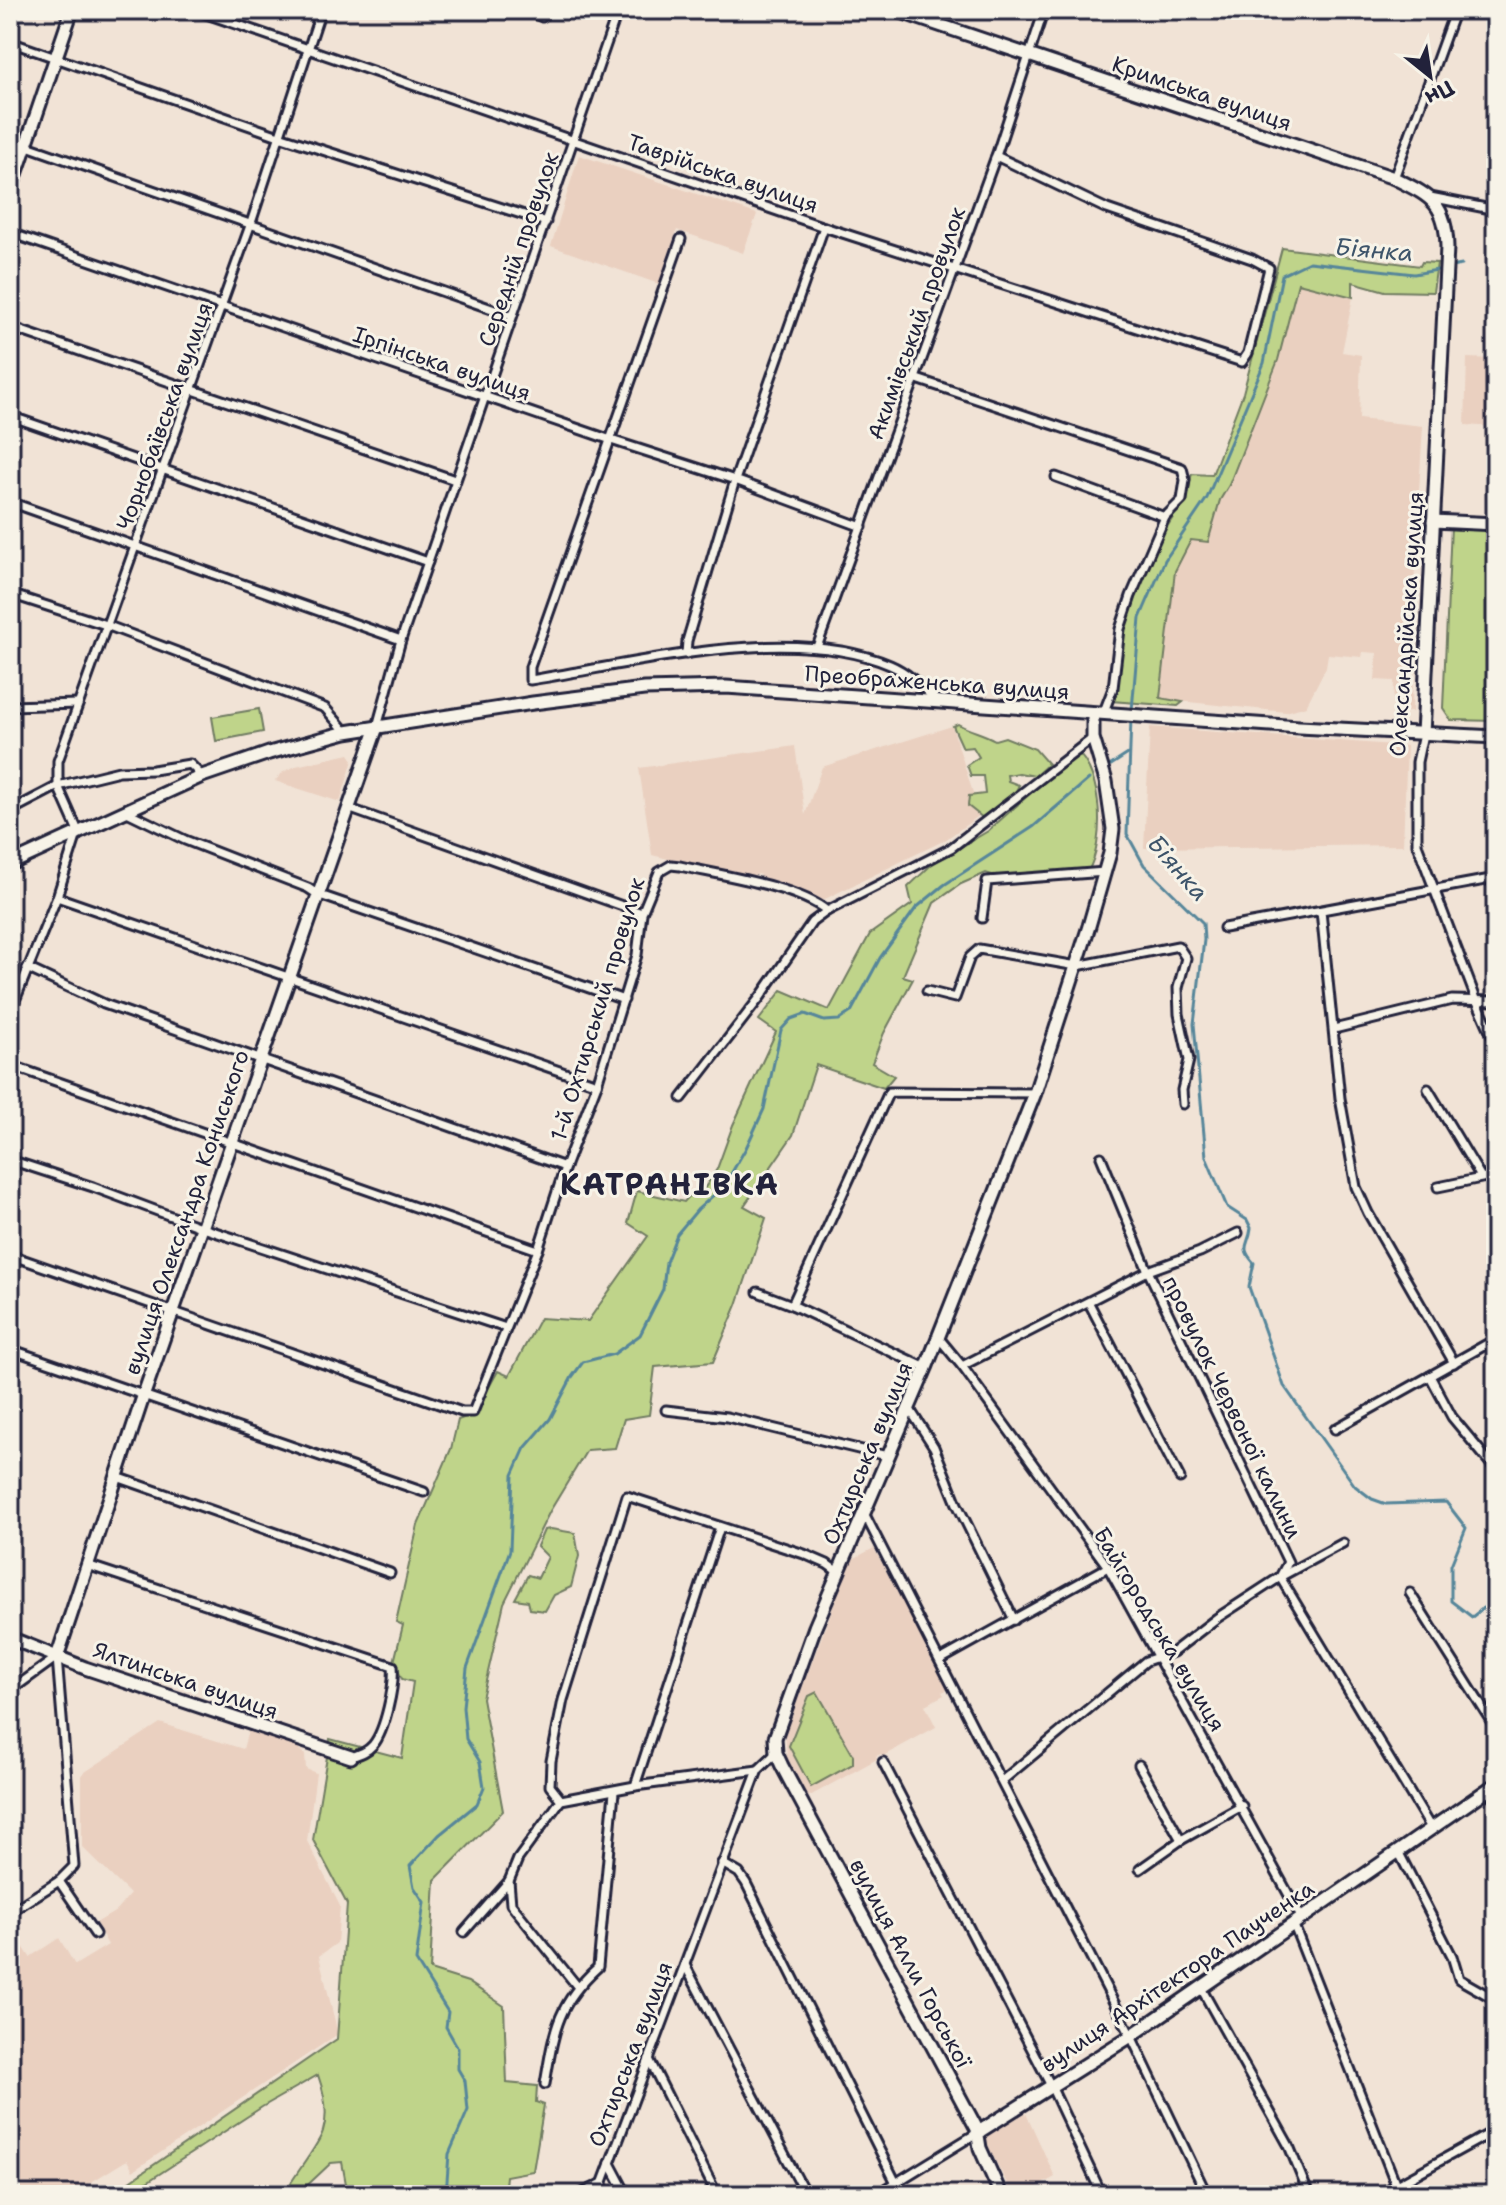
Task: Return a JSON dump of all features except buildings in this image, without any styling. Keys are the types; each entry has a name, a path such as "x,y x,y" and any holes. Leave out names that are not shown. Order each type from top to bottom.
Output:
{"street":[{"path":"10,192 72,10"},
{"name":"Таврійська вулиця","path":"196,10 307,51 824,227 1242,362 1248,353 1269,268 1252,259 1107,209 996,156"},
{"name":"Чорнобаївська вулиця","path":"58,786 58,761 251,223 321,10"},
{"path":"525,10 542,17"},
{"name":"Середній провулок","path":"377,727 401,640 618,10"},
{"name":"Кримська вулиця","path":"895,10 1394,178 1430,197 1496,210"},
{"name":"Акимівський провулок","path":"817,647 996,156 1044,10"},
{"path":"1394,178 1455,10"},
{"path":"10,42 279,136 546,222"},
{"path":"10,140 512,316"},
{"name":"Олександрійська вулиця","path":"1430,197 1444,221 1447,247 1423,734 1417,762 1417,844 1496,1044"},
{"path":"686,654 687,641 735,480 824,227"},
{"name":"Ірпінська вулиця","path":"10,233 735,480 862,527"},
{"path":"681,239 530,667 530,680 724,649 817,647 860,654 893,666 913,678 938,702"},
{"path":"10,327 455,480"},
{"path":"914,378 1182,468 1185,480 1182,500 1165,517 1148,551 1120,629 1114,679 1104,714"},
{"path":"10,416 428,562"},
{"path":"1056,477 1165,517"},
{"path":"10,502 401,640"},
{"path":"1433,521 1496,524"},
{"path":"10,594 106,625 325,708 346,732"},
{"name":"Преображенська вулиця","path":"10,864 202,776 269,753 346,732 644,689 726,687 1104,714 1496,737"},
{"path":"10,706 78,704"},
{"name":"Охтирська вулиця","path":"598,2195 758,1770 776,1753 775,1738 838,1572 926,1368 1035,1093 1105,872 1113,829 1106,781 1093,738 1104,714"},
{"name":"вулиця Олександра Кониського","path":"57,1657 144,1394 377,727"},
{"path":"682,1098 761,996 812,922 827,911 951,848 1093,738"},
{"path":"10,811 58,786 119,771 190,764 202,776"},
{"path":"10,1013 57,897 78,831 58,786"},
{"path":"348,808 642,913"},
{"path":"124,810 185,840 317,894 624,1000"},
{"name":"1-й Охтирський провулок","path":"174,1314 462,1412 473,1412 538,1250 597,1084 637,955 642,913 659,872 671,865 780,890 816,902 827,911"},
{"path":"982,918 987,881 1105,872"},
{"path":"1224,928 1496,878"},
{"path":"57,897 597,1084"},
{"path":"1321,911 1340,1098 1356,1187 1454,1363"},
{"path":"927,991 955,998 970,957 979,949 1077,966 1178,946 1186,958 1178,988 1179,1014 1189,1060 1182,1090 1183,1104"},
{"path":"27,968 104,1004 565,1167"},
{"path":"1334,1029 1452,1000 1496,1001"},
{"path":"10,1065 538,1250"},
{"path":"1428,1089 1481,1177"},
{"path":"792,1305 889,1092 1035,1093"},
{"name":"провулок Червоної калини","path":"1101,1157 1148,1271 1288,1562 1280,1577 1431,1828"},
{"path":"10,1160 203,1228 506,1328"},
{"path":"1438,1187 1496,1175"},
{"path":"962,1366 1148,1271 1200,1252 1238,1233"},
{"path":"10,1255 174,1314"},
{"path":"758,1292 926,1368"},
{"path":"1089,1303 1180,1478"},
{"name":"Байгородська вулиця","path":"937,1336 1108,1567 1242,1806 1297,1920 1400,2195"},
{"path":"1335,1429 1496,1339"},
{"path":"10,1349 424,1492"},
{"path":"1430,1376 1452,1417 1496,1470"},
{"path":"908,1406 934,1447 957,1504 1014,1620"},
{"path":"666,1410 727,1417 887,1456"},
{"path":"117,1477 390,1573"},
{"path":"561,1800 550,1786 551,1761 563,1700 627,1496 804,1554 838,1572"},
{"path":"863,1510 1003,1780 1207,2195"},
{"path":"635,1786 720,1527"},
{"path":"1003,1780 1146,1661 1173,1652 1217,1618 1280,1577 1343,1543"},
{"path":"87,1565 393,1666 391,1694 376,1743 366,1752 351,1757"},
{"path":"940,1660 1108,1567"},
{"path":"1410,1593 1496,1729"},
{"name":"Ялтинська вулиця","path":"10,1638 57,1657 351,1757"},
{"path":"10,1691 57,1657"},
{"path":"10,1912 59,1881 74,1866 57,1657"},
{"name":"вулиця Алли Горської","path":"776,1753 977,2133 980,2148 1001,2195"},
{"path":"883,1762 1051,2086 1102,2195"},
{"path":"1139,1765 1181,1840"},
{"path":"464,1932 509,1881 518,1859 561,1800 635,1786 758,1770"},
{"path":"1492,1787 1496,1802"},
{"name":"вулиця Архітектора Паученка","path":"876,2195 1131,2036 1492,1787"},
{"path":"545,2084 560,2013 577,1986 598,1967 614,1792"},
{"path":"1140,1869 1181,1840 1242,1806"},
{"path":"1398,1851 1452,1956 1459,1979 1496,2000"},
{"path":"722,1863 739,1873 746,1883 896,2183 897,2195"},
{"path":"59,1881 95,1934"},
{"path":"509,1881 511,1904 577,1986"},
{"path":"685,1965 806,2195"},
{"path":"1201,1988 1289,2146 1309,2195"},
{"path":"649,2059 717,2195"},
{"path":"1378,2195 1496,2130"},
{"path":"610,2163 627,2195"},
{"path":"578,2195 603,2183"}],"shaded area":[{"path":"579,155 757,214 743,253 677,230 659,284 551,246"},
{"path":"1298,283 1353,297 1342,352 1361,355 1359,419 1423,426 1415,556 1412,712 1393,711 1394,681 1375,680 1377,653 1363,652 1362,657 1328,654 1326,667 1306,706 1286,712 1159,699 1175,571 1191,540 1208,541 1220,500 1229,485 1278,360"},
{"path":"1467,358 1496,359 1496,427 1465,425"},
{"path":"952,726 980,815 945,840 823,900 764,882 759,874 746,878 652,855 639,768 795,746 805,815 822,767"},
{"path":"1150,727 1407,746 1403,845 1144,848"},
{"path":"349,754 353,760 340,802 275,781 283,772 296,766"},
{"path":"874,1548 949,1689 925,1705 936,1727 883,1756 876,1756 877,1759 808,1797 787,1757 785,1733 851,1560"},
{"path":"160,1723 243,1749 248,1731 296,1746 305,1755 306,1769 316,1773 307,1841 340,1906 337,1943 319,1956 338,2034 133,2171 127,2160 70,2195 10,2195 10,1927 30,1957 59,1938 75,1965 108,1945 96,1923 116,1911 130,1894 82,1847 82,1774"},
{"path":"1026,2113 1055,2177 1022,2195 1013,2195 985,2140 986,2135"}],"green space":[{"path":"1282,248 1420,266 1422,262 1437,263 1433,292 1385,291 1353,282 1353,297 1298,283 1278,360 1229,485 1220,500 1208,542 1191,540 1175,571 1160,698 1183,702 1178,706 1111,701 1124,630 1149,556 1185,498 1192,474 1212,475 1243,393"},
{"path":"1451,526 1492,528 1490,580 1496,580 1496,721 1451,720 1443,708"},
{"path":"259,709 263,732 216,741 212,717"},
{"path":"958,724 995,740 1005,737 1035,749 1048,764 1035,776 1019,773 1007,775 1008,781 1019,785 1015,793 983,818 968,806 969,796 985,794 983,776 971,776 967,765 979,757 973,747 963,748 953,726"},
{"path":"1077,752 1092,776 1099,809 1097,844 1088,871 998,877 986,873 961,884 934,903 903,976 913,979 872,1063 894,1076 884,1088 816,1065 793,1135 744,1206 766,1218 737,1305 713,1362 655,1367 649,1415 624,1419 615,1448 587,1450 550,1511 504,1603 482,1698 503,1811 435,1880 430,1970 468,1982 504,2006 507,2083 537,2086 536,2102 544,2105 533,2171 506,2176 504,2195 348,2195 342,2162 331,2163 297,2195 288,2195 286,2191 317,2143 325,2124 325,2103 318,2075 262,2107 144,2184 133,2195 110,2195 337,2039 347,1904 313,1840 330,1739 402,1758 413,1682 402,1679 394,1662 403,1625 396,1622 418,1525 451,1449 458,1420 474,1414 498,1371 509,1376 540,1318 588,1321 648,1236 628,1223 637,1191 684,1202 694,1191 704,1189 717,1169 733,1125 776,1032 759,1020 782,990 829,1010 870,934 912,904 908,887 931,865 988,831"},
{"path":"544,1530 575,1533 579,1556 571,1587 554,1595 545,1611 530,1609 528,1601 515,1599 528,1575 538,1578 548,1557 537,1546"},
{"path":"817,1692 853,1755 853,1764 811,1787 789,1746 809,1696"}],"waterway":[{"name":"Біянка","path":"1132,710 1140,618 1165,560 1207,498 1264,363 1282,275 1309,262 1414,274 1443,269"},
{"name":"Біянка","path":"1451,267 1462,265"},
{"name":"Біянка","path":"1131,718 1127,834 1144,865 1203,923 1204,940 1194,1024 1206,1157 1227,1207 1247,1220 1251,1228 1246,1249 1254,1263 1249,1287 1284,1386 1355,1486 1372,1499 1386,1504 1446,1502 1466,1528 1451,1565 1451,1601 1472,1617 1496,1598"},
{"path":"1111,765 1128,754"},
{"path":"446,2195 449,2154 468,2110 465,2081 458,2069 458,2048 446,2027 448,2012 416,1961 424,1902 414,1887 410,1866 439,1835 477,1804 484,1787 480,1762 466,1739 463,1707 467,1668 510,1550 513,1475 525,1448 550,1419 583,1362 614,1354 640,1335 663,1289 666,1262 677,1234 698,1209 724,1186 746,1148 764,1109 781,1030 791,1019 805,1014 824,1021 839,1020 851,1012 880,958 916,908 944,885 1033,827 1089,779"}],"district":[{"name":"КАТРАНІВКА","path":"670,1185"}]}
